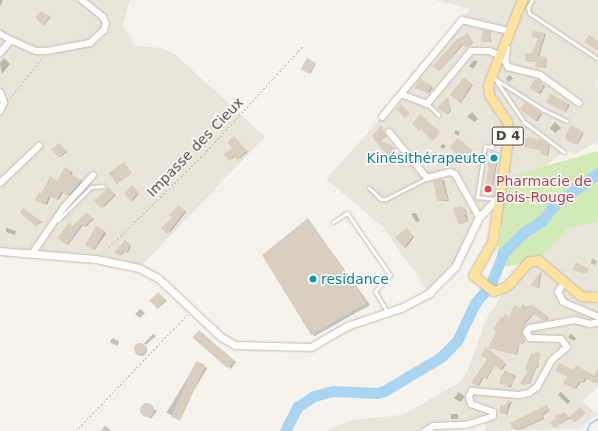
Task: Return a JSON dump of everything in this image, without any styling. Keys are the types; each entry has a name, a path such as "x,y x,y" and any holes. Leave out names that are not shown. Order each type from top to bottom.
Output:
{"main road":[{"name":"D 4","path":"522,0 498,55 492,78 487,89 509,127 497,199 492,242 473,270 475,278 493,291 508,285 528,262 538,260 581,296 598,298"}],"street":[{"path":"0,34 36,51 85,46 104,30 106,23 103,17 82,0"},
{"path":"382,117 462,20 509,31"},
{"path":"0,53 11,40"},
{"path":"504,44 507,49 505,61 508,67 540,75 579,103"},
{"path":"402,94 427,104 471,52 488,51 498,55"},
{"path":"0,92 4,102 0,111"},
{"path":"389,132 427,178 450,172 455,174 479,217"},
{"path":"0,183 40,146"},
{"path":"32,254 36,245 55,222 64,207 93,175"},
{"path":"0,251 96,259 139,268 158,278 221,337 235,345 251,347 311,347 348,326 388,313 416,301 444,281 466,249 479,217 497,199"},
{"path":"564,283 558,292 563,302 598,317"},
{"path":"425,431 433,426 466,425 494,416 493,412 471,404 469,396 472,391 519,394 529,393 537,387 552,360 567,347 561,340 530,338 526,332 530,328 575,320 590,324 598,322"}],"lane":[{"path":"532,0 528,7 529,13 598,59"},
{"path":"492,78 544,110 568,121"},
{"path":"492,78 524,122 564,152"},
{"path":"427,104 439,115"},
{"path":"493,143 492,147 485,146 477,197 497,199"},
{"path":"369,188 381,199 386,199 427,178"},
{"path":"55,222 91,187 103,186"},
{"path":"333,222 347,213 390,275 376,291 388,313"}],"path":[{"name":"Impasse des Cieux","path":"96,259 201,157 304,44"},
{"path":"4,102 38,65 46,51"},
{"path":"76,431 192,310"}],"shaded area":[{"path":"0,0 130,0 123,26 136,46 161,48 175,54 265,137 139,268 117,263 0,251"},
{"path":"435,0 598,0 598,79 595,84 598,86 598,141 574,155 568,150 551,161 527,187 504,193 481,214 465,249 429,293 384,228 326,179 372,128 470,9"},
{"path":"598,222 598,386 582,402 598,414 579,429 486,431 483,421 433,426 425,431 326,431 352,420 402,415 459,383 467,372 485,322 508,285 538,260 570,227"}],"green space":[{"path":"598,151 598,222 570,227 538,260 495,269 501,229 501,203 511,176"}],"building":[{"path":"41,11 50,16 43,25 35,18"},
{"path":"483,30 491,31 490,42 481,42"},
{"path":"533,31 545,33 538,56 547,57 545,68 535,67 536,62 525,61 525,53 532,53 538,38 531,37"},
{"path":"468,33 473,42 465,47 463,43 439,72 433,66 456,40"},
{"path":"589,35 598,41 598,51 584,42"},
{"path":"307,58 316,63 309,74 301,69"},
{"path":"464,77 472,84 460,103 450,95"},
{"path":"420,78 432,86 427,93 415,88"},
{"path":"539,80 542,81 542,91 535,92 532,91 531,84 532,81"},
{"path":"550,94 569,104 564,112 546,102"},
{"path":"448,97 450,110 446,114 437,107"},
{"path":"525,102 542,113 535,121 520,109"},
{"path":"401,104 410,113 405,118 396,109"},
{"path":"420,114 440,132 434,140 431,140 421,129 420,131 412,124"},
{"path":"381,125 386,136 379,141 390,144 394,149 390,156 381,149 372,136"},
{"path":"571,125 583,132 577,144 568,141 565,137"},
{"path":"234,136 247,151 237,160 234,156 229,161 224,154 232,148 227,142"},
{"path":"526,137 544,140 549,145 547,156 541,154 542,151 524,147"},
{"path":"458,138 473,151 465,161 449,148"},
{"path":"59,143 66,151 59,158 51,150"},
{"path":"491,151 498,152 498,155 490,195 484,192"},
{"path":"124,162 132,173 117,184 109,173"},
{"path":"65,167 72,171 70,174 82,180 68,196 61,192 57,200 49,196 45,205 35,200 39,192 41,194 50,176 57,181"},
{"path":"442,179 448,200 437,201 433,181"},
{"path":"132,185 138,193 131,201 124,194"},
{"path":"108,187 115,194 101,208 94,201"},
{"path":"179,205 185,211 167,234 161,228 172,218 169,215"},
{"path":"462,206 467,214 465,215 467,221 458,224 453,208"},
{"path":"23,208 41,221 36,226 20,213"},
{"path":"87,212 93,218 84,227 82,224 67,245 57,238 69,223 73,226"},
{"name":"residance","path":"308,218 367,303 311,335 262,255"},
{"path":"96,226 105,231 94,250 85,245"},
{"path":"407,228 413,236 404,248 395,237"},
{"path":"125,240 130,244 127,253 123,251 120,256 114,252"},
{"path":"576,262 589,269 587,274 572,270"},
{"path":"541,271 538,288 531,286 532,283"},
{"path":"158,292 166,300 157,308 150,300"},
{"path":"522,304 528,307 531,304 549,317 544,321 533,314 524,323 522,332 524,340 522,344 519,343 516,355 488,348 496,332 493,329 501,317 503,318 505,314 509,316 514,305 521,308"},
{"path":"199,330 234,360 227,368 192,338"},
{"path":"138,343 142,343 146,349 142,355 138,355 134,351 134,347"},
{"path":"486,347 506,363 500,370 494,366 486,379 482,377 478,386 471,383 487,359 481,356"},
{"path":"535,352 541,353 537,368 535,368 529,384 527,383 525,386 520,383 528,371 525,370 531,353 534,354"},
{"path":"196,361 205,365 180,421 171,417"},
{"path":"559,363 573,370 576,365 594,375 598,367 598,381 596,384 585,378 583,383 579,382 575,389 563,383 567,377 555,371"},
{"path":"504,372 510,372 514,376 514,382 510,386 504,386 500,382 500,376"},
{"path":"509,399 506,415 499,413 501,404 504,406"},
{"path":"144,403 150,403 154,407 154,413 150,417 144,417 140,413 140,407"},
{"path":"547,405 550,410 542,414 544,418 518,430 516,427 512,429 510,423"},
{"path":"580,407 585,412 574,423 569,418"},
{"path":"565,412 569,418 554,428 550,423 556,418 554,416"}],"waterway":[{"path":"285,431 297,407 314,396 333,391 377,393 384,391 441,357 457,341 475,303 490,286 503,253 524,232 543,220 553,206 598,173"},
{"path":"587,431 590,424 598,419"}],"place":[{"name":"Kinésithérapeute","path":"494,158"},
{"name":"Pharmacie de Bois-Rouge","path":"488,189"},
{"name":"residance","path":"313,279"}]}
